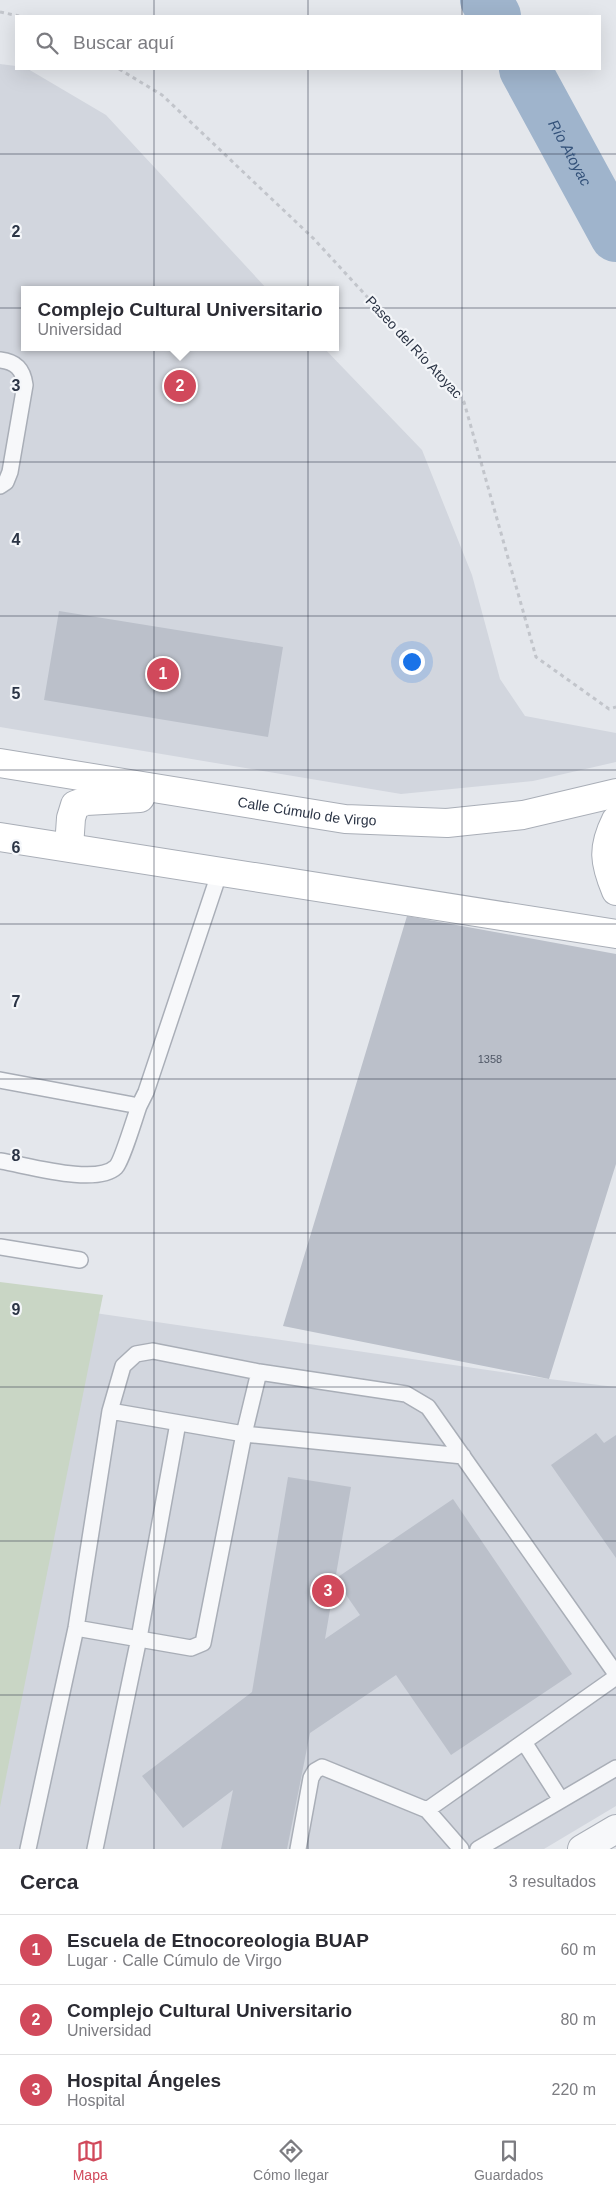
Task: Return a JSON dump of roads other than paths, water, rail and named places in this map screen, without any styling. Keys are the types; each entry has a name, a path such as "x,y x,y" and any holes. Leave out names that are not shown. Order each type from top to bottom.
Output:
{"main road":[{"name":"Calle Cúmulo de Virgo","path":"0,763 345,819 447,823 523,815 616,793"},
{"path":"69,847 71,818 75,805 86,801 197,796"},
{"path":"616,820 605,845 609,874 616,891"},
{"path":"0,837 616,934"}],"street":[{"path":"582,1849 616,1829"}],"lane":[{"path":"0,360 17,365 24,374 25,385 10,472 6,482 0,486"},
{"path":"0,1161 82,1175 105,1173 117,1166 146,1092 220,871"},
{"path":"0,1080 139,1106"},
{"path":"0,1247 80,1260"},
{"path":"28,1849 76,1628 110,1411 123,1366 136,1354 153,1351 259,1372 406,1394 428,1407 616,1676 428,1810"},
{"path":"76,1628 191,1648 202,1643 244,1434 259,1372"},
{"path":"110,1411 244,1434 464,1456"},
{"path":"96,1849 139,1638 178,1423"},
{"path":"524,1742 561,1800"},
{"path":"298,1849 311,1778 315,1771 322,1767 329,1768 428,1810 461,1849"},
{"path":"478,1849 616,1768"}],"waterway":[{"name":"Río Atoyac","path":"486,0 494,15"},
{"name":"Río Atoyac","path":"526,70 616,236"}],"place":[{"name":"Complejo Cultural Universitario","path":"180,386"},
{"name":"Escuela de Etnocoreologia BUAP","path":"163,674"},
{"name":"Hospital Ángeles","path":"328,1591"}]}
